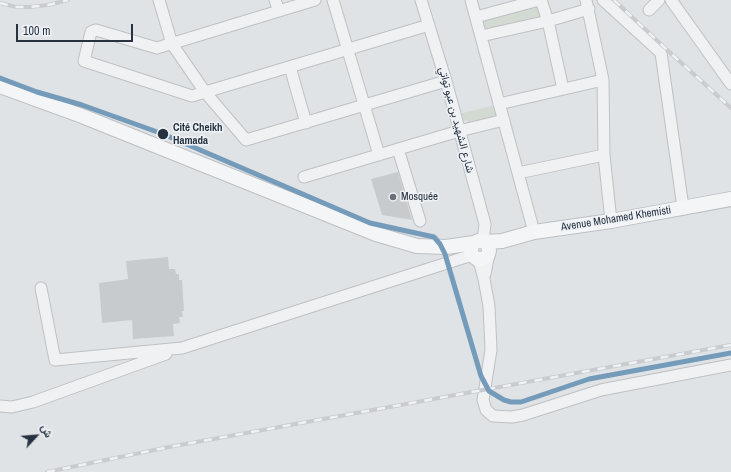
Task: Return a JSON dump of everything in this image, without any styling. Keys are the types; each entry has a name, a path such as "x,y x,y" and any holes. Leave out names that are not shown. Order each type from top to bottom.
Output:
{"main road":[{"path":"0,86 89,119 376,234 417,246 478,249"},
{"name":"Avenue Mohamed Khemisti","path":"478,249 534,232 611,221 731,199"}],"street":[{"path":"159,0 172,44 205,92 246,140 446,82"},
{"path":"275,0 278,11"},
{"path":"316,0 157,48 96,30 91,32 84,61 192,96 429,25"},
{"path":"333,0 363,106 379,155"},
{"name":"شارع الشهيد بن عبو تواتي","path":"421,0 446,82 485,224 478,249"},
{"path":"471,0 534,232"},
{"path":"476,17 515,3 540,0 548,21 563,89"},
{"path":"603,0 661,53 683,207"},
{"path":"649,10 659,0"},
{"path":"671,0 731,84"},
{"path":"481,36 548,21 588,4 603,80 604,156 611,221"},
{"path":"290,67 306,123"},
{"path":"499,104 603,80"},
{"path":"304,177 459,131 504,120"},
{"path":"398,149 420,221"},
{"path":"518,174 604,156"},
{"path":"0,406 12,407 33,402 182,348 478,249 489,306 491,350 482,400 486,410 493,416 512,417 523,415 601,390 731,365"},
{"path":"41,288 55,360 182,348"}],"shaded area":[{"path":"539,0 548,21 481,36 476,17"},
{"path":"499,104 504,120 470,129 467,120 457,122 455,115"}],"building":[{"name":"Mosquée","path":"398,172 412,220 382,215 371,179"},
{"path":"168,257 169,269 175,269 176,274 179,274 179,280 182,280 184,311 182,311 183,317 179,317 180,323 173,324 174,336 133,339 132,320 102,323 99,283 128,279 126,261"}],"railway":[{"path":"0,3 16,7 30,7 48,5 68,0"},
{"path":"614,0 731,108"},
{"path":"47,472 169,447 731,345"}],"transit line":[{"path":"0,78 37,92 82,105 163,134 370,223 434,237 440,244 445,254 481,376 489,391 504,400 521,402 589,379 731,353"}],"place":[{"name":"Cité Cheikh Hamada","path":"163,134"},
{"name":"Mosquée","path":"393,197"}]}
